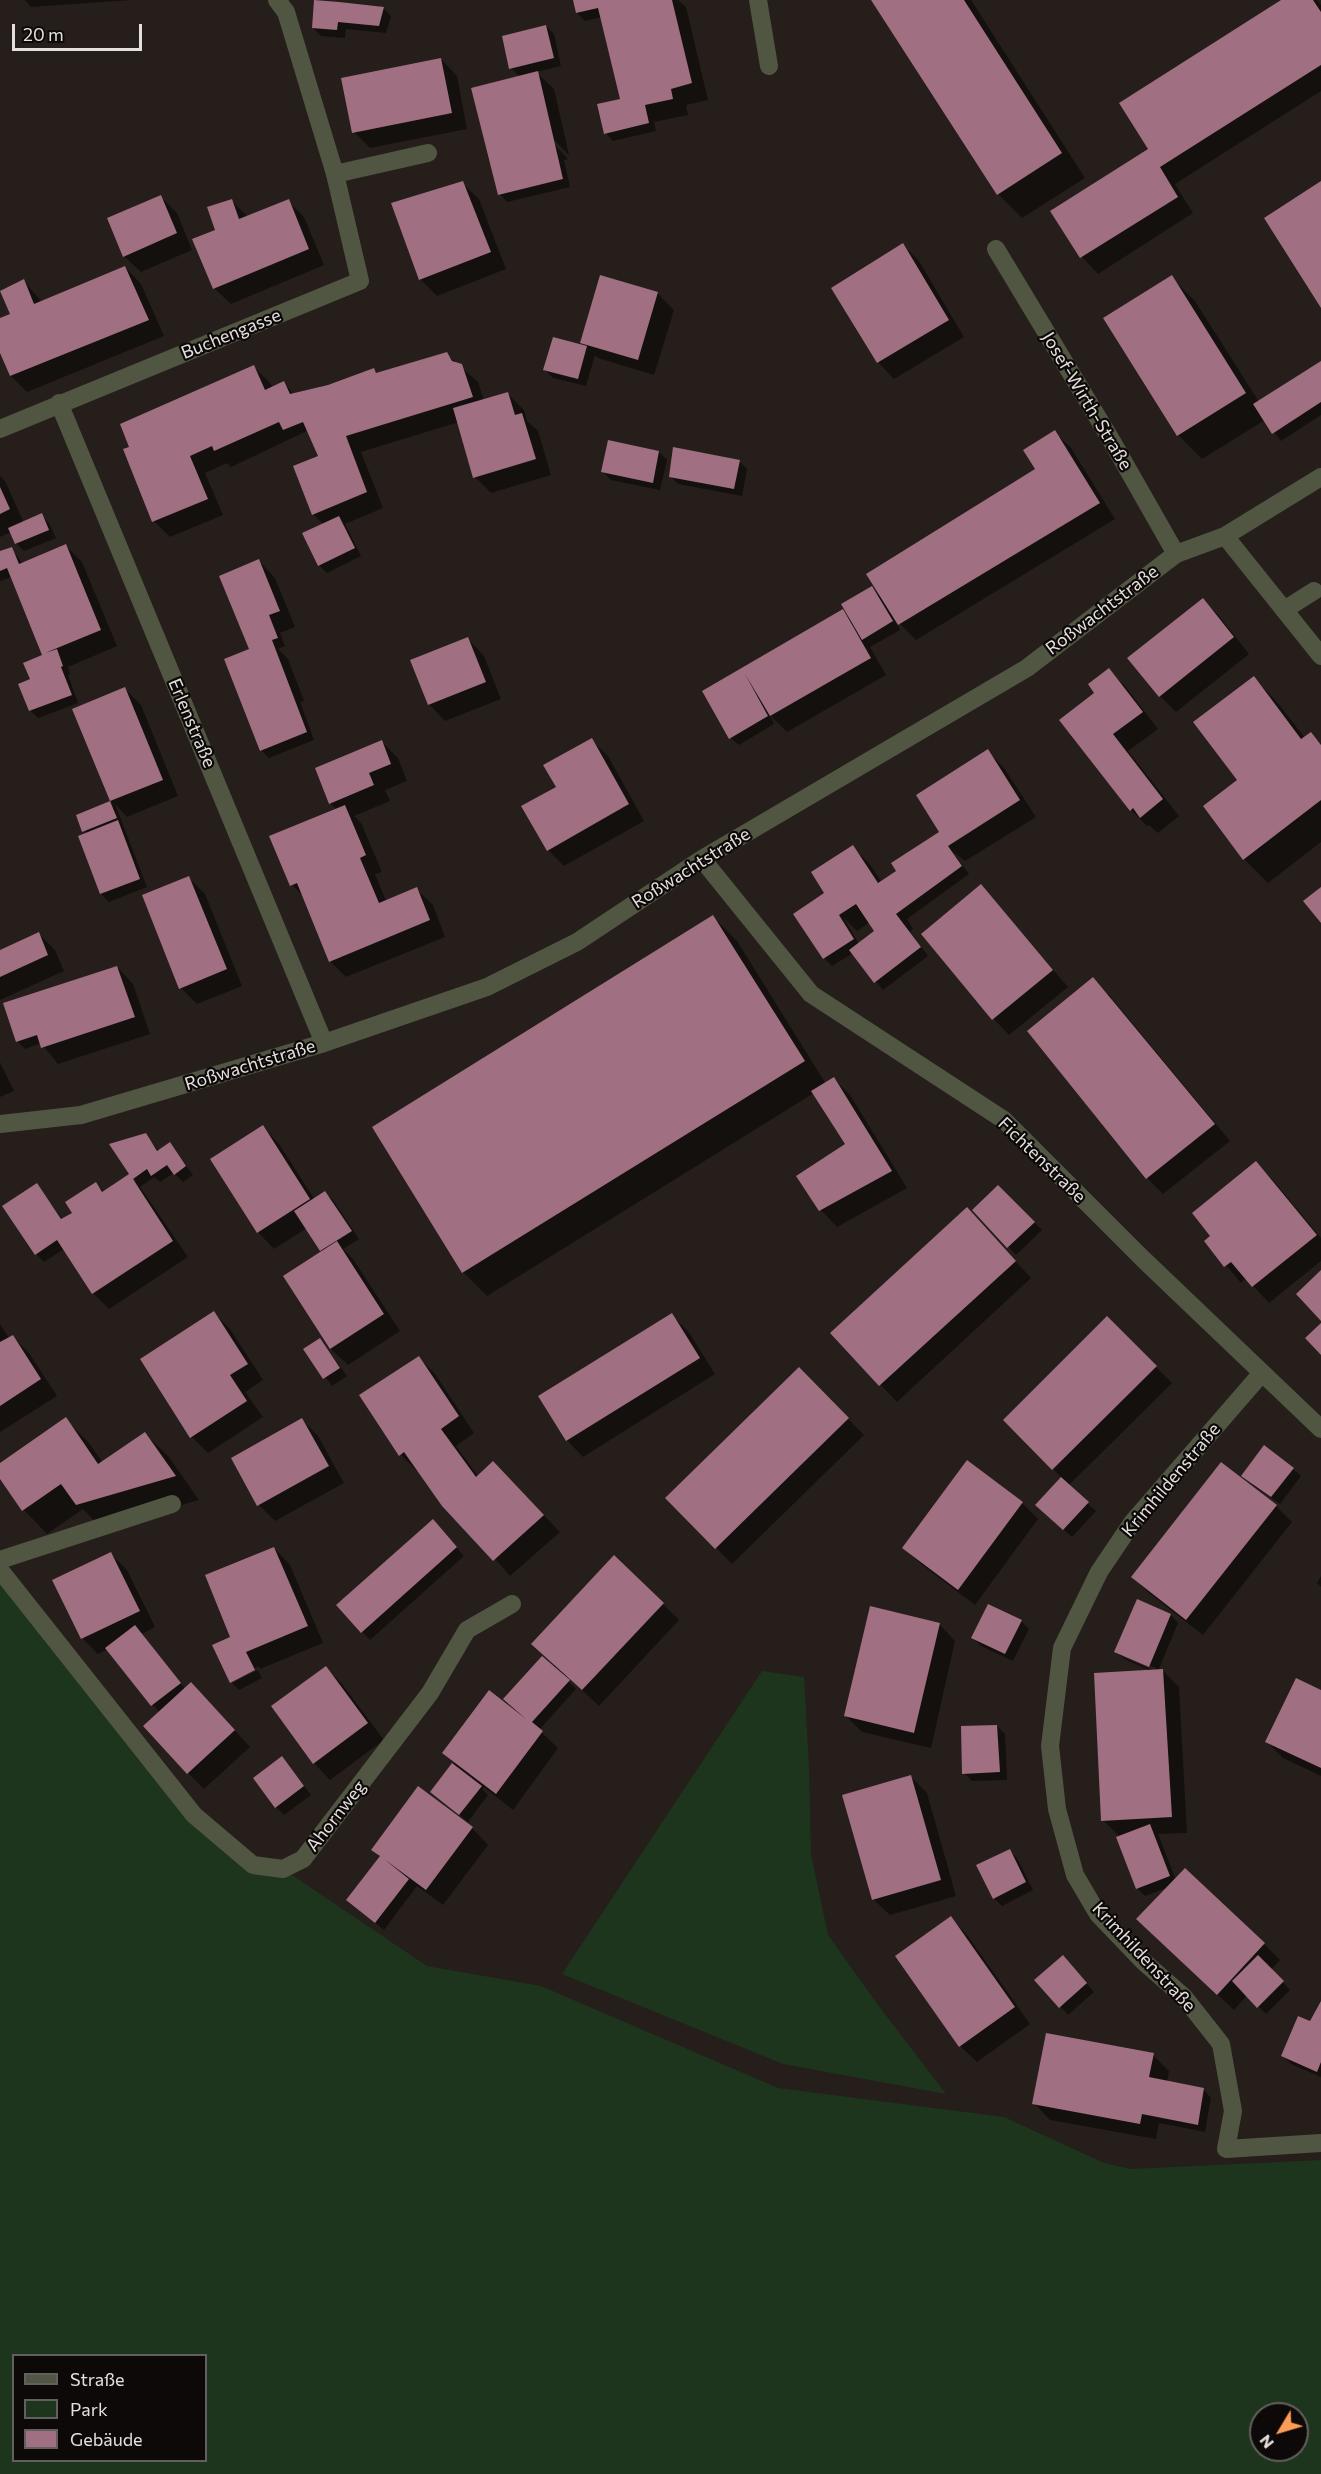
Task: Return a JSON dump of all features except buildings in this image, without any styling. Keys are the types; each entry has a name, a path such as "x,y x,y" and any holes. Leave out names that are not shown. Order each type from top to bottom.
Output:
{"street":[{"name":"Buchengasse","path":"0,429 360,281 335,174 286,12 277,0"},
{"path":"758,0 770,66"},
{"path":"335,174 428,153"},
{"name":"Josef-Wirth-Straße","path":"996,249 1110,438 1176,554"},
{"name":"Erlenstraße","path":"59,403 324,1043"},
{"name":"Roßwachtstraße","path":"0,1124 81,1115 324,1043 487,987 577,942 702,859 1027,668 1176,554 1225,536 1321,477"},
{"path":"1225,536 1321,656"},
{"path":"1284,610 1314,591"},
{"name":"Fichtenstraße","path":"702,859 811,994 1004,1120 1261,1374 1321,1429"},
{"name":"Krimhildenstraße","path":"1261,1374 1132,1523 1099,1572 1062,1648 1050,1746 1057,1809 1074,1875 1098,1914 1144,1962 1185,1997 1221,2044 1233,2111 1226,2149 1321,2143"},
{"path":"0,1560 172,1504"},
{"name":"Ahornweg","path":"0,1570 194,1815 253,1865 283,1869 303,1859 430,1693 467,1630 512,1604"}],"green space":[{"path":"0,1570 194,1815 253,1865 283,1869 427,1966 541,1986 778,2088 1004,2117 1104,2163 1131,2169 1321,2160 1321,2474 0,2474"},
{"path":"762,1671 804,1677 811,1854 828,1935 946,2094 783,2064 562,1974"}]}
